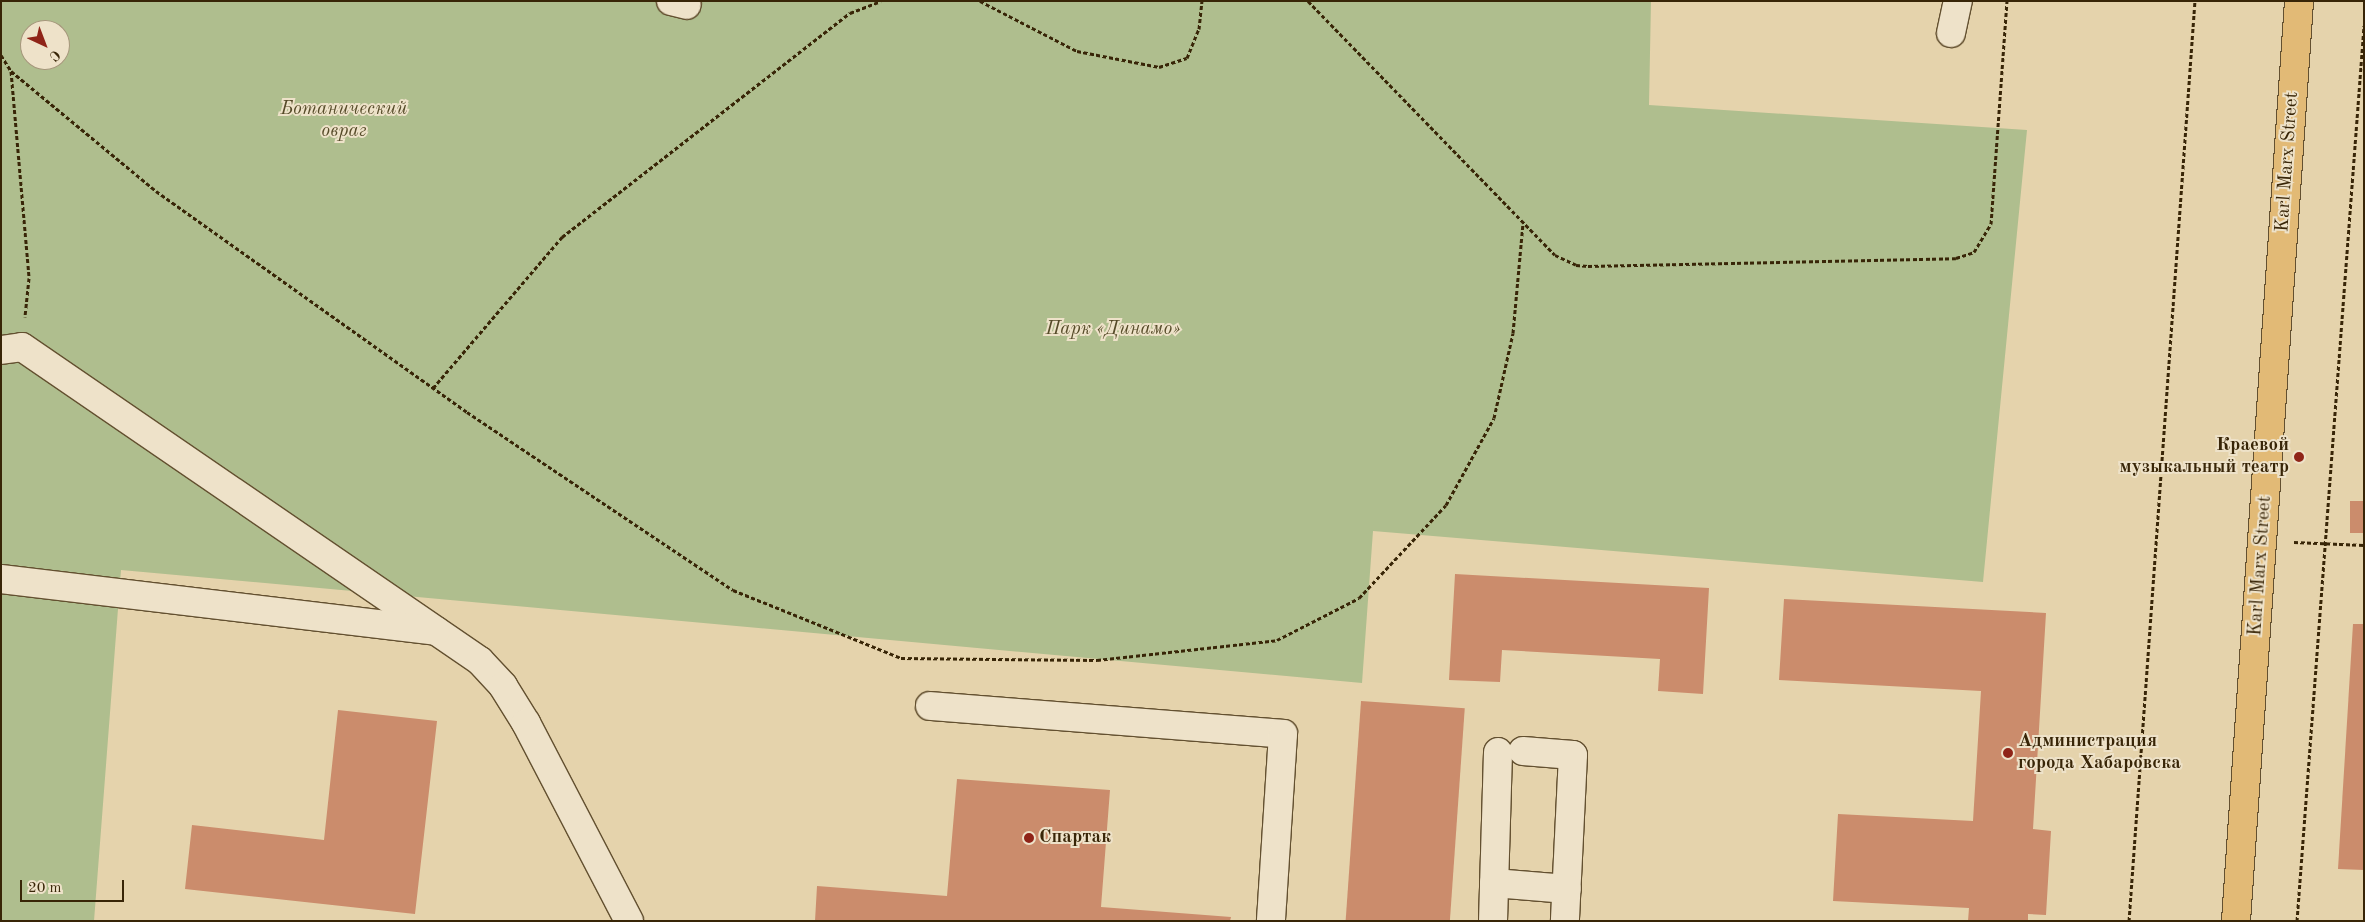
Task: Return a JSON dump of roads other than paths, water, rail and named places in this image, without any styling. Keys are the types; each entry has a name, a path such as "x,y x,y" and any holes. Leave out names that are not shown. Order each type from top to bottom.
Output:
{"main road":[{"name":"Karl Marx Street","path":"2236,921 2299,1"}],"street":[{"path":"1952,33 1958,1"},
{"path":"12,348 440,631 480,661 503,686 526,723 629,921"},
{"path":"1,579 440,631"},
{"path":"930,706 1284,734 1271,921"},
{"path":"1493,921 1494,883 1510,751 1573,755 1565,921"},
{"path":"1494,883 1567,889"}],"place":[{"name":"Краевой музыкальный театр","path":"2299,457"},
{"name":"Администрация города Хабаровска","path":"2008,753"},
{"name":"Спартак","path":"1029,838"}],"park label":[{"name":"Ботанический овраг","path":"344,121"},
{"name":"Парк «Динамо»","path":"1113,330"}]}
